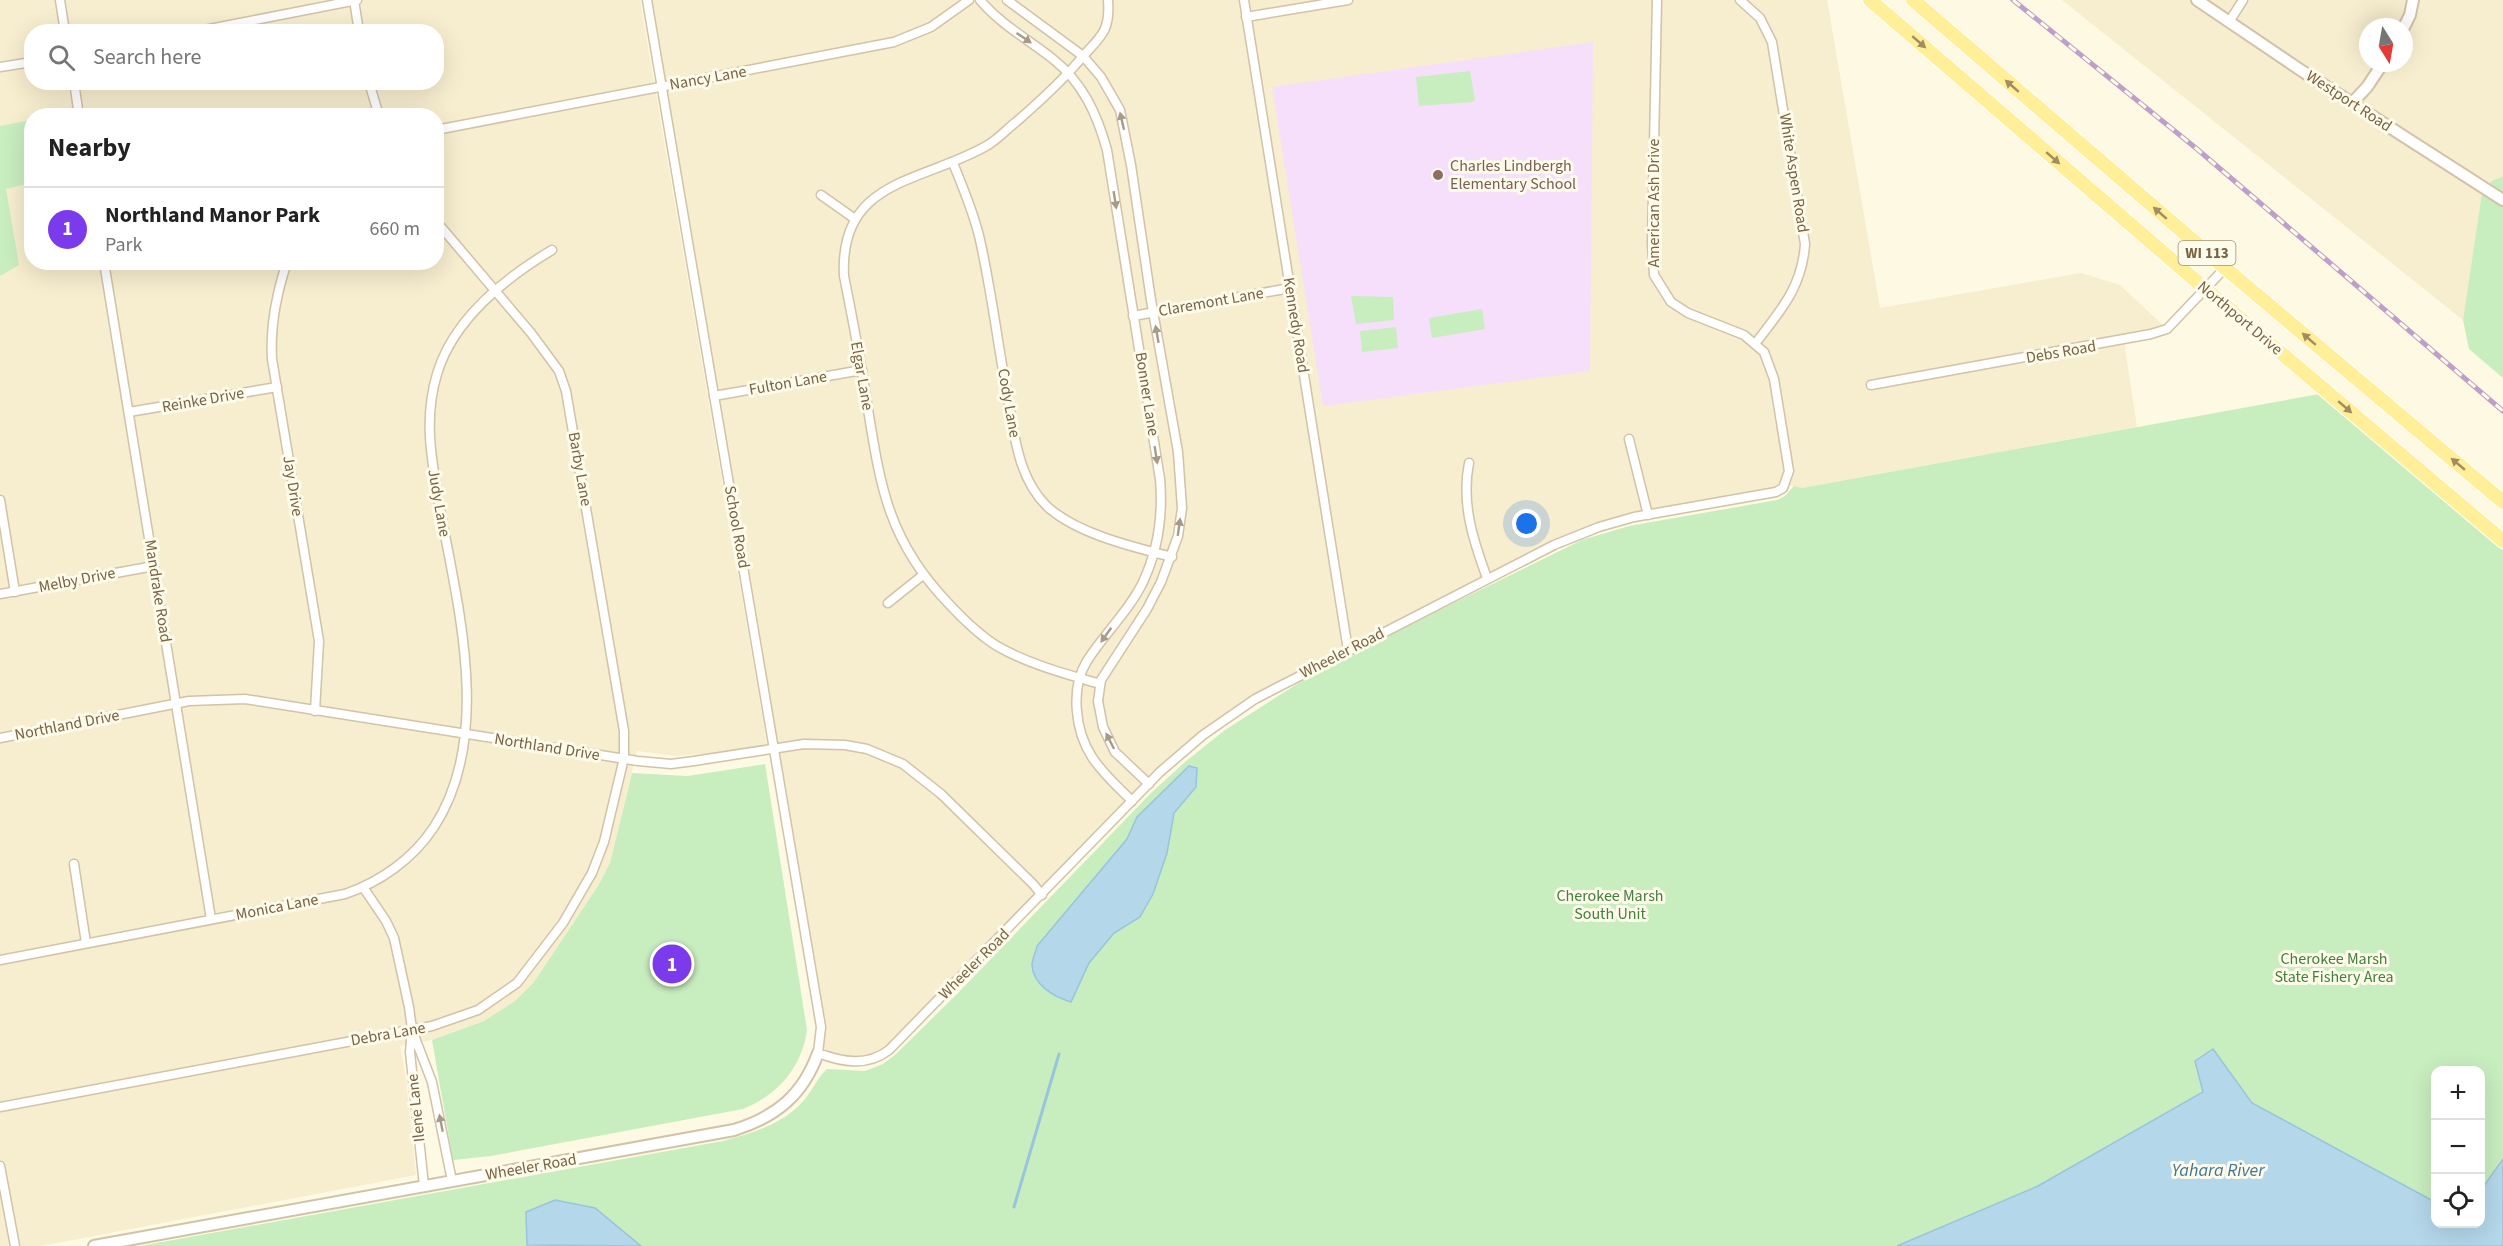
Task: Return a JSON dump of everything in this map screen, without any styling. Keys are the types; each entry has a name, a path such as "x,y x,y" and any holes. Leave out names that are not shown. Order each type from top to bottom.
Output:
{"main road":[{"name":"Northport Drive","path":"1913,0 2224,268 2503,502"},
{"name":"Northport Drive","path":"1873,2 2206,290 2503,541"}],"street":[{"path":"60,0 64,24"},
{"path":"234,24 355,0 358,24"},
{"name":"School Road","path":"648,0 821,1028 818,1053"},
{"name":"Nancy Lane","path":"444,128 894,42 931,27 969,0"},
{"name":"Bonner Lane","path":"980,0 992,14 1069,73 1093,107 1107,150 1160,479 1160,526 1143,582 1086,662 1080,678 1076,702 1083,740 1092,757 1105,774 1132,801"},
{"name":"Bonner Lane","path":"1007,0 1083,56 1101,77 1120,110 1131,165 1182,489 1178,537 1172,557 1147,609 1100,684"},
{"name":"Elgar Lane","path":"1100,684 1023,658 996,645 956,612 912,560 894,524 876,459 844,276 843,254 855,219 878,194 953,163 990,143 1054,89 1098,40 1109,22 1108,0"},
{"name":"Kennedy Road","path":"1244,0 1348,650"},
{"path":"1246,17 1348,0"},
{"name":"American Ash Drive","path":"1657,0 1652,243 1654,275 1671,302 1688,312 1744,335 1764,352 1774,379 1789,471 1786,485"},
{"name":"White Aspen Road","path":"1740,0 1760,18 1772,42 1805,244 1804,260 1798,282 1755,344"},
{"name":"Westport Road","path":"2197,0 2503,200"},
{"path":"2229,22 2243,0"},
{"path":"2408,18 2413,0"},
{"path":"0,67 24,63"},
{"path":"2352,103 2377,72"},
{"path":"75,90 78,108"},
{"path":"371,90 377,108"},
{"name":"Cody Lane","path":"953,163 980,238 1014,439 1025,472 1042,501 1077,526 1172,557"},
{"path":"821,195 855,219"},
{"name":"Barby Lane","path":"444,230 531,333 559,371 566,391 622,711 624,759"},
{"name":"Judy Lane","path":"465,734 469,690 458,612 431,460 428,419 436,375 450,344 477,310 496,292 531,262 552,250"},
{"name":"Debs Road","path":"1871,385 2151,334 2167,329 2206,290 2224,268"},
{"name":"Mandrake Road","path":"105,270 211,919"},
{"name":"Jay Drive","path":"284,270 275,299 270,335 319,641 315,711"},
{"name":"Claremont Lane","path":"1133,316 1290,288"},
{"name":"Fulton Lane","path":"714,396 862,370"},
{"name":"Reinke Drive","path":"129,412 277,387"},
{"path":"1629,439 1648,515"},
{"path":"1469,463 1465,484 1466,501 1476,548 1487,578"},
{"name":"Wheeler Road","path":"94,1246 734,1130 756,1123 790,1101 803,1085 818,1053 857,1062 881,1056 911,1029 1149,784 1175,759 1233,713 1286,682 1487,578 1581,533 1648,515 1776,492 1786,485"},
{"path":"0,500 15,592"},
{"name":"Melby Drive","path":"0,594 154,566"},
{"path":"888,603 923,575"},
{"path":"1100,684 1100,715 1110,743 1115,752 1149,784"},
{"name":"Northland Drive","path":"0,738 198,700 245,699 624,759 671,764 804,744 845,745 881,753 903,764 941,794 1042,895"},
{"name":"Monica Lane","path":"0,960 345,894 363,887 394,868 424,843 451,796 465,734"},
{"name":"Debra Lane","path":"0,1107 449,1022 478,1010 517,983 525,974 563,922 592,873 604,842 624,759"},
{"path":"74,864 86,943"},
{"name":"Ilene Lane","path":"363,887 386,921 394,938 412,1029 432,1082 452,1181"},
{"name":"Ilene Lane","path":"412,1029 410,1052 424,1186"},
{"path":"0,1166 15,1246"}],"shaded area":[{"path":"0,0 640,0 767,744 716,753 675,756 637,751 610,863 598,886 534,982 515,1001 484,1021 432,1040 400,1046 416,1175 41,1246 0,1246"},
{"path":"647,0 1827,0 1880,308 2081,273 2120,285 2167,329 2124,341 2137,427 1802,488 1786,485 1783,488 1599,527 1286,682 1175,758 961,978 873,1060 818,1053 820,1042"},
{"path":"2062,0 2503,0 2503,176 2492,181 2482,193 2463,320"},
{"name":"Charles Lindbergh Elementary School","path":"1593,42 1590,371 1323,406 1272,87"}],"green space":[{"path":"1470,71 1475,100 1473,102 1419,106 1416,77"},
{"path":"24,121 24,185 6,189 19,265 0,276 0,126"},
{"path":"2503,176 2503,378 2469,349 2463,320 2482,193 2492,181"},
{"path":"1351,296 1393,297 1394,320 1356,324"},
{"path":"1482,309 1485,329 1432,338 1429,318"},
{"path":"1396,327 1398,348 1362,352 1360,331"},
{"name":"Cherokee Marsh South Unit","path":"2319,394 2503,550 2503,1159 2485,1184 2485,1066 2431,1066 2431,1200 2252,1103 2213,1049 2195,1061 2203,1092 2038,1186 1897,1246 641,1246 595,1208 527,1245 530,1246 140,1246 723,1141 746,1135 778,1121 797,1108 827,1069 865,1071 883,1064 895,1055 1151,793 1185,762 1225,730 1327,665 1582,540 1629,526 1777,500 1785,496 1794,486 1802,488","holes":["1189,766 1196,787 1174,813 1167,853 1140,917 1114,933 1089,963 1071,1002 1060,920 1127,839 1137,817"]},
{"path":"765,764 807,1030 794,1068 777,1088 743,1109 491,1156 453,1160 432,1040 484,1021 515,1001 534,982 598,886 610,863 632,773 688,776"}],"water":[{"path":"1189,766 1197,768 1196,787 1174,813 1167,853 1153,894 1140,917 1114,933 1089,963 1071,1002 1051,993 1040,984 1033,972 1032,963 1037,946 1127,839 1137,817"},
{"name":"Yahara River","path":"2213,1049 2252,1103 2431,1200 2431,1228 2485,1228 2485,1184 2503,1159 2503,1246 1897,1246 2038,1186 2203,1092 2195,1061"},
{"path":"555,1200 595,1208 641,1246 527,1245 526,1212"}],"waterway":[{"path":"1014,1207 1059,1054"}],"railway":[{"path":"2013,0 2197,149 2503,411"}],"place":[{"name":"Charles Lindbergh Elementary School","path":"1438,175"},
{"name":"Northland Manor Park","path":"672,964"}],"park label":[{"name":"Cherokee Marsh State Fishery Area","path":"2334,968"}]}
